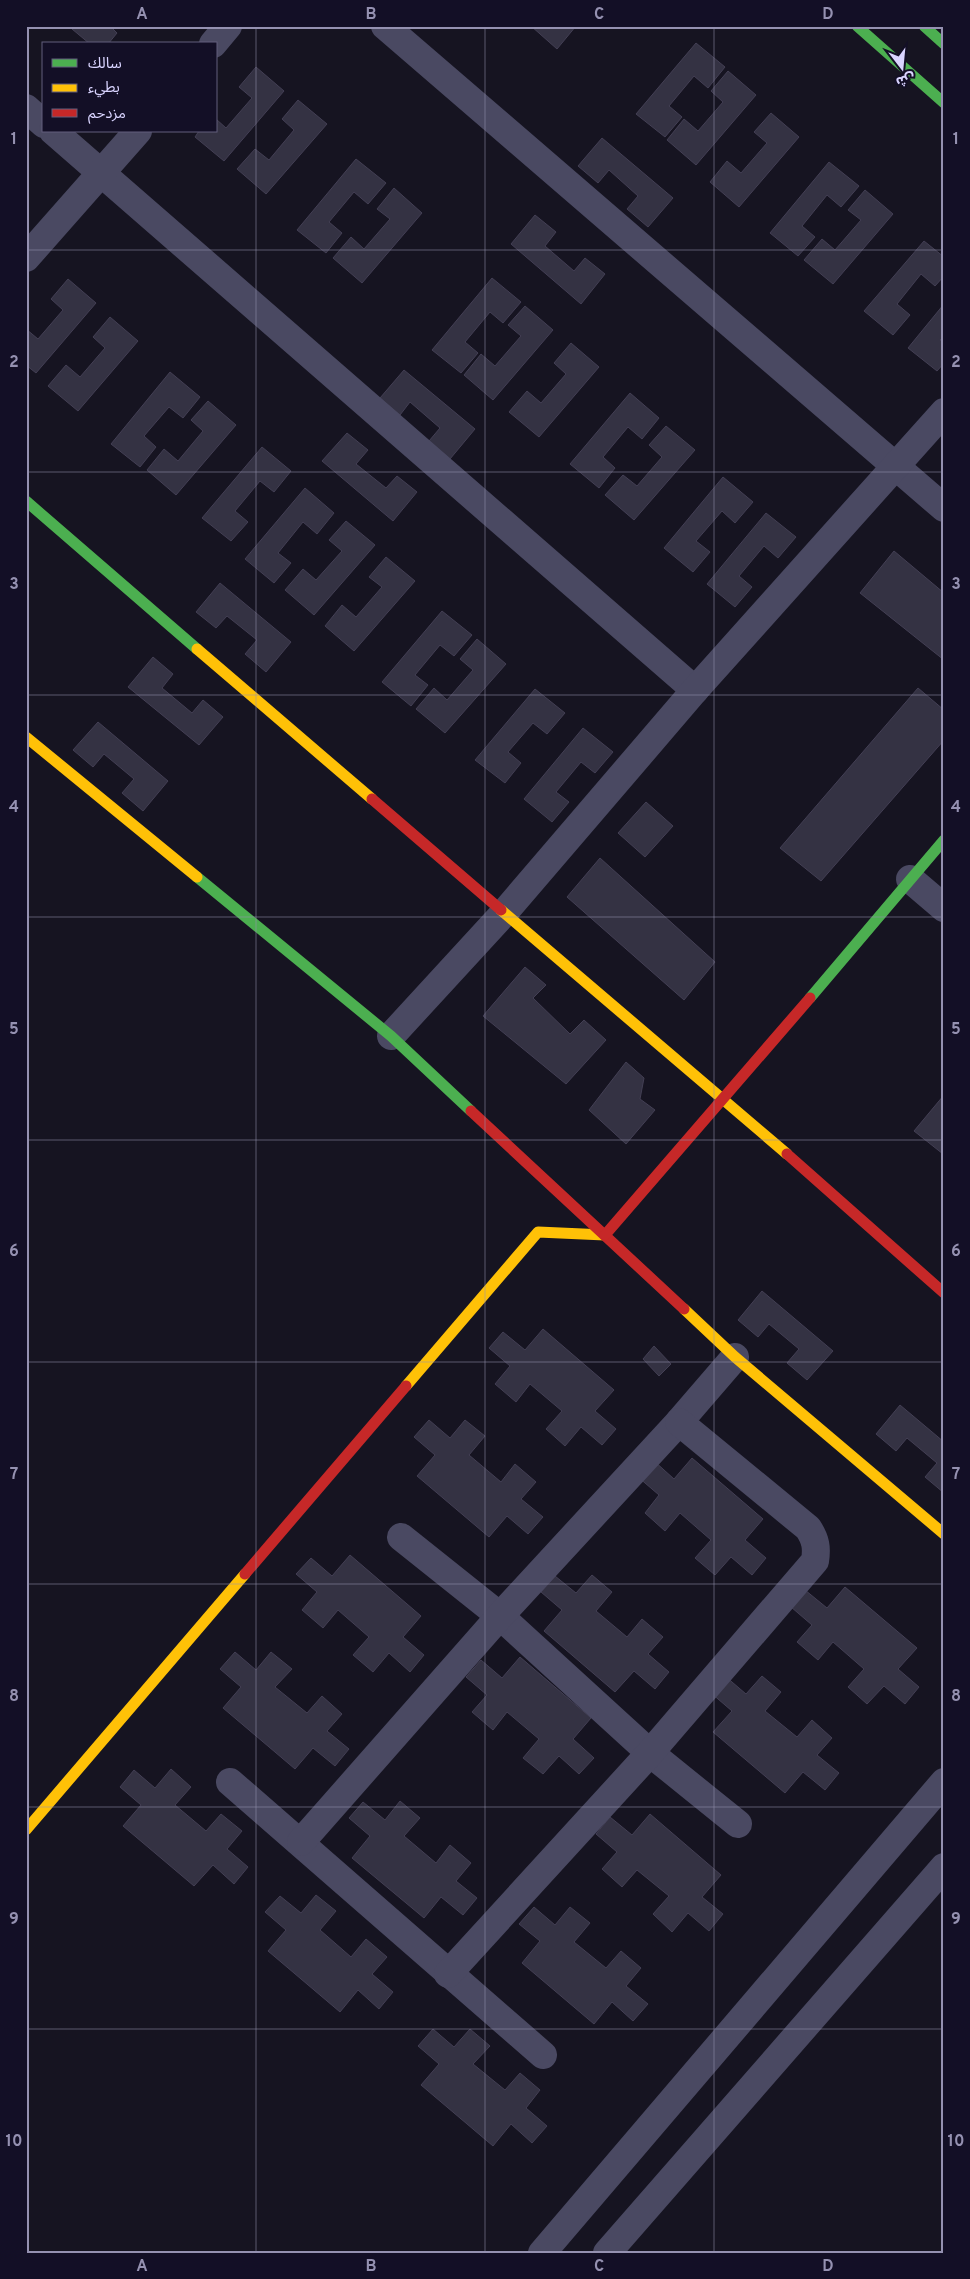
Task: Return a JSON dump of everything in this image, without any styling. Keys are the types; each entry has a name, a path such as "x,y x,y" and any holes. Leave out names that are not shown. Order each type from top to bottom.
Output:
{"street":[{"path":"215,42 228,26"},
{"path":"385,26 895,468 944,508"},
{"path":"857,26 944,103"},
{"path":"924,26 944,44"},
{"path":"26,108 42,122"},
{"path":"53,132 695,690"},
{"path":"26,258 137,132"},
{"path":"391,1036 504,913 695,690 944,412"},
{"path":"26,501 504,913 724,1099 944,1293"},
{"path":"26,737 391,1036 735,1357 944,1534"},
{"path":"606,1235 944,840"},
{"path":"910,879 944,908"},
{"path":"26,1830 538,1232 606,1235"},
{"path":"301,1842 500,1616 679,1422 735,1357"},
{"path":"448,1974 650,1753 815,1561 817,1549 815,1538 808,1528 679,1422"},
{"path":"400,1537 500,1616 650,1753 738,1824"},
{"path":"230,1782 543,2055"},
{"path":"542,2253 944,1782"},
{"path":"608,2253 944,1866"}],"building":[{"path":"74,26 110,26 117,33 110,42 88,42 72,29"},
{"path":"531,26 576,26 557,49"},
{"path":"696,43 725,67 708,88 694,76 669,106 682,117 665,137 636,114"},
{"path":"256,67 284,91 224,161 195,137 198,132 218,132 218,121 226,128 252,98 239,87"},
{"path":"728,71 756,95 696,165 667,140 684,119 698,131 723,102 711,91"},
{"path":"298,100 327,124 266,194 237,169 255,149 269,160 294,130 282,119"},
{"path":"771,113 799,137 739,207 710,182 727,161 741,173 767,143 754,132"},
{"path":"602,138 673,198 648,227 627,209 638,196 609,170 598,183 578,166"},
{"path":"356,159 386,183 368,204 354,192 329,222 342,233 326,253 297,230"},
{"path":"829,162 859,186 841,207 827,195 802,226 815,237 798,256 770,233"},
{"path":"394,188 422,213 362,283 333,258 351,237 364,249 390,219 377,209"},
{"path":"865,190 893,214 833,284 804,260 822,239 835,250 861,220 848,210"},
{"path":"535,215 556,232 545,246 574,271 585,258 605,274 581,304 511,244"},
{"path":"924,241 944,257 944,276 935,286 921,274 897,304 910,315 893,335 864,311"},
{"path":"492,278 521,302 503,323 490,312 465,342 478,353 461,373 432,350"},
{"path":"68,279 96,303 36,373 26,365 26,329 38,339 63,310 51,299"},
{"path":"944,304 944,336 940,340 944,343 944,363 937,371 908,348"},
{"path":"525,306 553,330 493,400 464,375 481,354 495,366 521,336 508,325"},
{"path":"110,317 138,341 78,411 48,386 66,365 80,377 105,348 93,337"},
{"path":"571,343 599,367 539,437 509,412 527,391 541,403 566,374 554,363"},
{"path":"404,370 475,429 450,459 429,441 440,428 410,402 400,415 380,398"},
{"path":"170,372 200,397 183,418 169,407 144,436 156,447 140,467 111,444"},
{"path":"630,393 659,418 642,439 628,427 603,457 615,468 599,488 570,464"},
{"path":"208,401 236,425 176,495 147,470 164,449 178,461 203,431 191,420"},
{"path":"666,426 695,450 634,520 605,495 623,475 637,486 662,457 649,445"},
{"path":"347,433 368,450 356,464 386,488 397,476 417,492 393,521 322,461"},
{"path":"262,447 291,471 274,492 260,481 235,511 248,522 231,541 202,518"},
{"path":"723,477 753,502 735,523 722,511 696,541 710,552 693,572 664,548"},
{"path":"305,488 334,513 317,534 303,522 278,553 291,563 274,583 245,559"},
{"path":"766,513 796,537 778,558 764,546 739,576 752,587 735,607 707,584"},
{"path":"346,521 375,545 314,615 285,590 303,569 316,580 342,551 329,540"},
{"path":"894,551 944,593 944,660 860,593"},
{"path":"386,557 415,581 354,651 325,626 342,605 356,617 382,587 369,577"},
{"path":"220,583 291,642 266,672 245,654 257,640 227,616 216,628 196,612"},
{"path":"442,611 472,635 454,656 440,645 415,675 428,685 411,706 382,682"},
{"path":"477,639 506,664 445,733 416,709 434,688 447,700 473,670 460,659"},
{"path":"153,657 173,674 162,688 192,713 203,700 223,717 199,745 128,687"},
{"path":"918,688 944,710 944,740 821,881 780,848"},
{"path":"535,689 565,713 547,734 533,723 508,752 521,763 505,783 475,760"},
{"path":"98,722 168,781 143,811 122,793 134,779 104,754 93,767 73,750"},
{"path":"583,728 613,752 595,773 581,762 556,792 569,802 552,822 524,799"},
{"path":"646,802 673,826 645,857 618,833"},
{"path":"600,858 715,962 684,1000 567,897"},
{"path":"525,967 546,985 533,998 570,1034 584,1020 606,1040 566,1084 483,1016"},
{"path":"626,1062 644,1078 640,1099 655,1110 626,1144 589,1110"},
{"path":"944,1095 944,1153 943,1154 914,1131"},
{"path":"762,1291 833,1351 807,1380 787,1363 799,1349 769,1324 758,1337 738,1320"},
{"path":"543,1329 614,1390 595,1411 616,1429 602,1445 581,1427 565,1446 546,1429 562,1411 530,1384 516,1402 495,1384 510,1366 489,1348 503,1332 525,1350"},
{"path":"654,1346 671,1364 659,1376 643,1359"},
{"path":"900,1405 944,1442 944,1493 925,1477 937,1463 907,1438 896,1451 876,1434"},
{"path":"429,1420 450,1438 465,1420 485,1436 469,1455 501,1482 515,1464 536,1482 521,1499 543,1517 528,1534 507,1516 489,1537 417,1476 435,1455 414,1437"},
{"path":"692,1458 763,1519 745,1540 766,1558 752,1575 731,1557 715,1575 695,1558 711,1540 680,1513 665,1531 645,1513 659,1495 638,1477 653,1460 674,1479"},
{"path":"350,1555 421,1616 403,1637 424,1655 410,1672 389,1653 373,1672 353,1655 369,1637 338,1610 323,1628 302,1610 317,1592 296,1574 311,1558 332,1576"},
{"path":"592,1575 612,1592 596,1611 627,1637 642,1619 663,1637 648,1654 669,1672 655,1689 634,1671 615,1692 544,1631 562,1610 541,1592 555,1576 576,1593"},
{"path":"845,1587 917,1648 898,1669 919,1687 905,1704 884,1686 867,1704 848,1687 864,1669 833,1642 818,1660 797,1642 812,1625 791,1607 805,1590 827,1608"},
{"path":"235,1652 256,1670 271,1652 292,1669 275,1687 307,1713 322,1696 342,1714 327,1731 349,1749 335,1766 313,1748 295,1769 223,1708 241,1687 220,1669"},
{"path":"520,1657 591,1718 573,1739 594,1758 579,1774 559,1756 543,1774 523,1758 539,1739 507,1712 493,1730 472,1712 487,1695 466,1677 481,1660 502,1678"},
{"path":"725,1676 746,1694 762,1676 781,1692 765,1711 797,1737 812,1720 832,1738 817,1755 839,1773 825,1790 803,1772 785,1793 713,1732 732,1711 711,1693"},
{"path":"171,1769 191,1787 175,1805 206,1831 221,1814 242,1831 227,1849 248,1867 234,1884 213,1865 194,1886 123,1826 141,1805 120,1787 134,1770 155,1788"},
{"path":"400,1801 420,1818 404,1836 436,1863 450,1845 471,1863 456,1881 477,1898 463,1915 441,1897 424,1918 352,1858 370,1836 349,1818 363,1802 385,1820"},
{"path":"650,1814 721,1875 702,1897 723,1914 709,1931 688,1913 672,1932 653,1914 669,1896 637,1870 622,1887 602,1869 617,1852 596,1834 610,1817 632,1835"},
{"path":"316,1895 336,1911 320,1930 351,1957 366,1939 387,1957 372,1974 393,1992 379,2009 358,1990 340,2012 268,1951 286,1930 265,1912 280,1896 301,1913"},
{"path":"534,1907 555,1925 570,1907 590,1923 574,1942 606,1968 621,1951 641,1968 626,1986 648,2004 633,2021 612,2002 594,2024 522,1963 540,1941 519,1924"},
{"path":"433,2029 454,2047 470,2029 490,2046 473,2064 505,2090 520,2073 540,2090 526,2108 547,2126 532,2143 511,2124 493,2146 421,2085 439,2064 418,2046"}],"traffic: fast":[{"path":"857,26 944,103"},
{"path":"924,26 944,44"},
{"path":"26,501 197,649"},
{"path":"810,998 944,840"},
{"path":"197,877 391,1036 471,1111"}],"traffic: slow":[{"path":"197,649 372,799"},
{"path":"26,737 197,877"},
{"path":"501,910 787,1154"},
{"path":"406,1386 538,1232 605,1235"},
{"path":"684,1309 735,1357 944,1534"},
{"path":"26,1830 245,1574"}],"traffic: jam":[{"path":"372,799 501,910"},
{"path":"605,1235 810,998"},
{"path":"471,1111 684,1309"},
{"path":"787,1154 944,1293"},
{"path":"245,1574 406,1386"}]}
